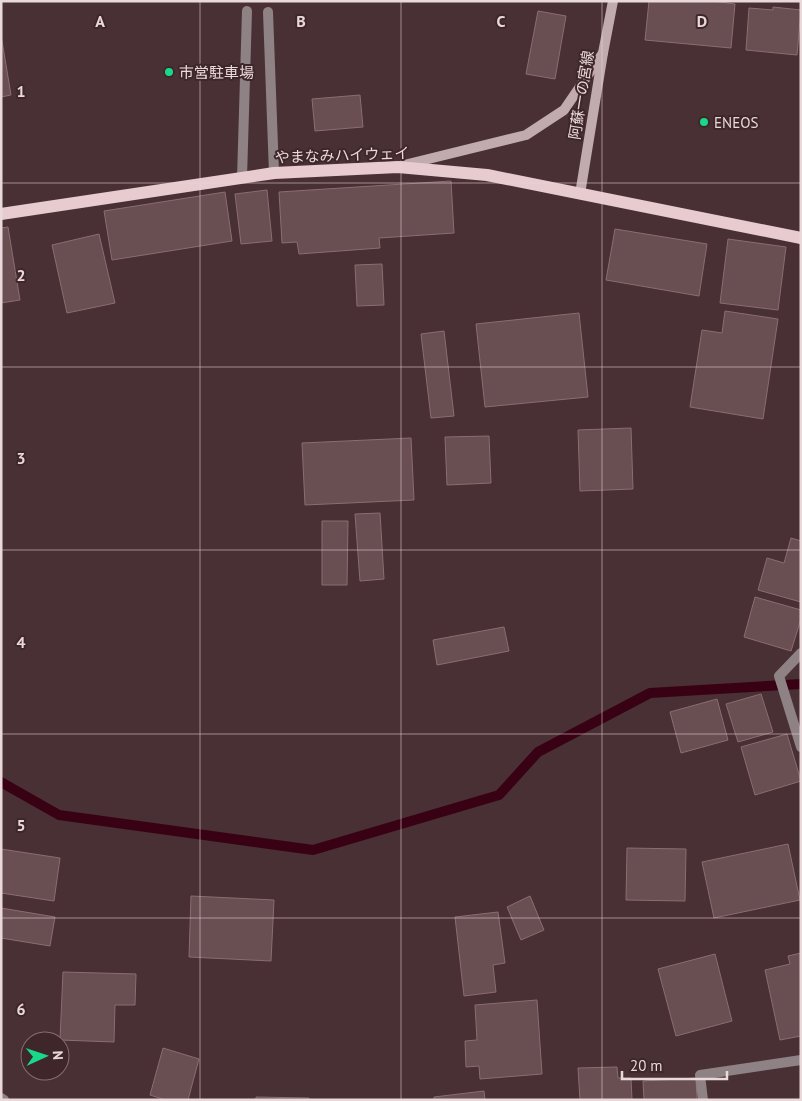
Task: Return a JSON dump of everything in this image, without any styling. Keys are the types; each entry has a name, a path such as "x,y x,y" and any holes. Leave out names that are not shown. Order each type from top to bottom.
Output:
{"main road":[{"name":"阿蘇一の宮線","path":"580,194 613,1"},
{"path":"398,166 526,135 564,110 603,53"},
{"name":"やまなみハイウェイ","path":"1,214 274,174 398,166 487,175 801,238"}],"street":[{"path":"242,178 247,11"},
{"path":"268,12 274,174"},
{"path":"801,653 779,676 801,747"},
{"path":"703,1100 700,1075 801,1060"}],"building":[{"path":"649,1 712,1 735,4 731,48 645,40"},
{"path":"773,7 801,10 797,55 746,50 749,8 773,10"},
{"path":"538,11 566,16 555,79 526,74"},
{"path":"1,35 11,95 1,97"},
{"path":"360,95 363,127 315,131 312,99"},
{"path":"451,181 454,233 379,238 380,248 299,254 297,242 282,243 279,192"},
{"path":"267,190 272,241 241,244 235,194"},
{"path":"225,192 232,241 112,260 104,211"},
{"path":"8,227 20,300 1,303 1,228"},
{"path":"615,229 707,244 699,296 606,280"},
{"path":"99,234 115,303 67,313 52,245"},
{"path":"728,239 786,247 778,310 720,303"},
{"path":"382,264 384,305 357,306 355,265"},
{"path":"725,311 778,319 763,419 690,407 702,330 722,333"},
{"path":"579,313 588,397 485,407 476,324"},
{"path":"444,331 454,416 431,418 421,334"},
{"path":"631,428 633,489 580,491 578,430"},
{"path":"489,436 491,483 447,485 445,437"},
{"path":"411,438 414,500 305,505 302,443"},
{"path":"380,513 384,579 360,581 355,514"},
{"path":"322,521 348,521 347,585 322,585"},
{"path":"791,538 801,541 801,602 758,590 767,558 784,563"},
{"path":"755,597 801,610 801,619 791,651 744,637"},
{"path":"504,627 509,651 437,665 433,640"},
{"path":"761,694 773,732 738,742 726,704"},
{"path":"717,699 728,740 681,753 670,712"},
{"path":"787,734 801,781 755,795 741,747"},
{"path":"788,844 800,900 714,918 702,862"},
{"path":"627,848 686,849 685,901 626,900"},
{"path":"1,849 60,858 54,901 1,893"},
{"path":"191,896 274,900 271,961 189,957"},
{"path":"530,896 544,930 521,940 507,907"},
{"path":"1,908 55,917 50,946 1,938"},
{"path":"498,912 505,963 493,965 496,992 464,996 455,917"},
{"path":"801,953 801,1036 780,1040 765,970 790,964 788,956"},
{"path":"715,954 732,1021 676,1036 658,969"},
{"path":"63,972 136,974 135,1005 115,1005 114,1042 70,1040 70,1031 60,1031"},
{"path":"537,1000 542,1074 480,1079 479,1066 466,1067 465,1041 477,1040 475,1005"},
{"path":"163,1048 199,1059 188,1100 166,1100 150,1095"},
{"path":"617,1067 618,1078 631,1078 632,1100 580,1100 578,1068"},
{"path":"696,1078 697,1100 644,1100 643,1081"},
{"path":"484,1091 485,1100 434,1100 434,1097"},
{"path":"256,1097 309,1098 309,1100 256,1100"}],"waterway":[{"path":"1,782 59,815 313,850 499,795 538,752 650,693 801,684"}],"place":[{"name":"市営駐車場","path":"169,72"},
{"name":"ENEOS","path":"704,122"}]}
